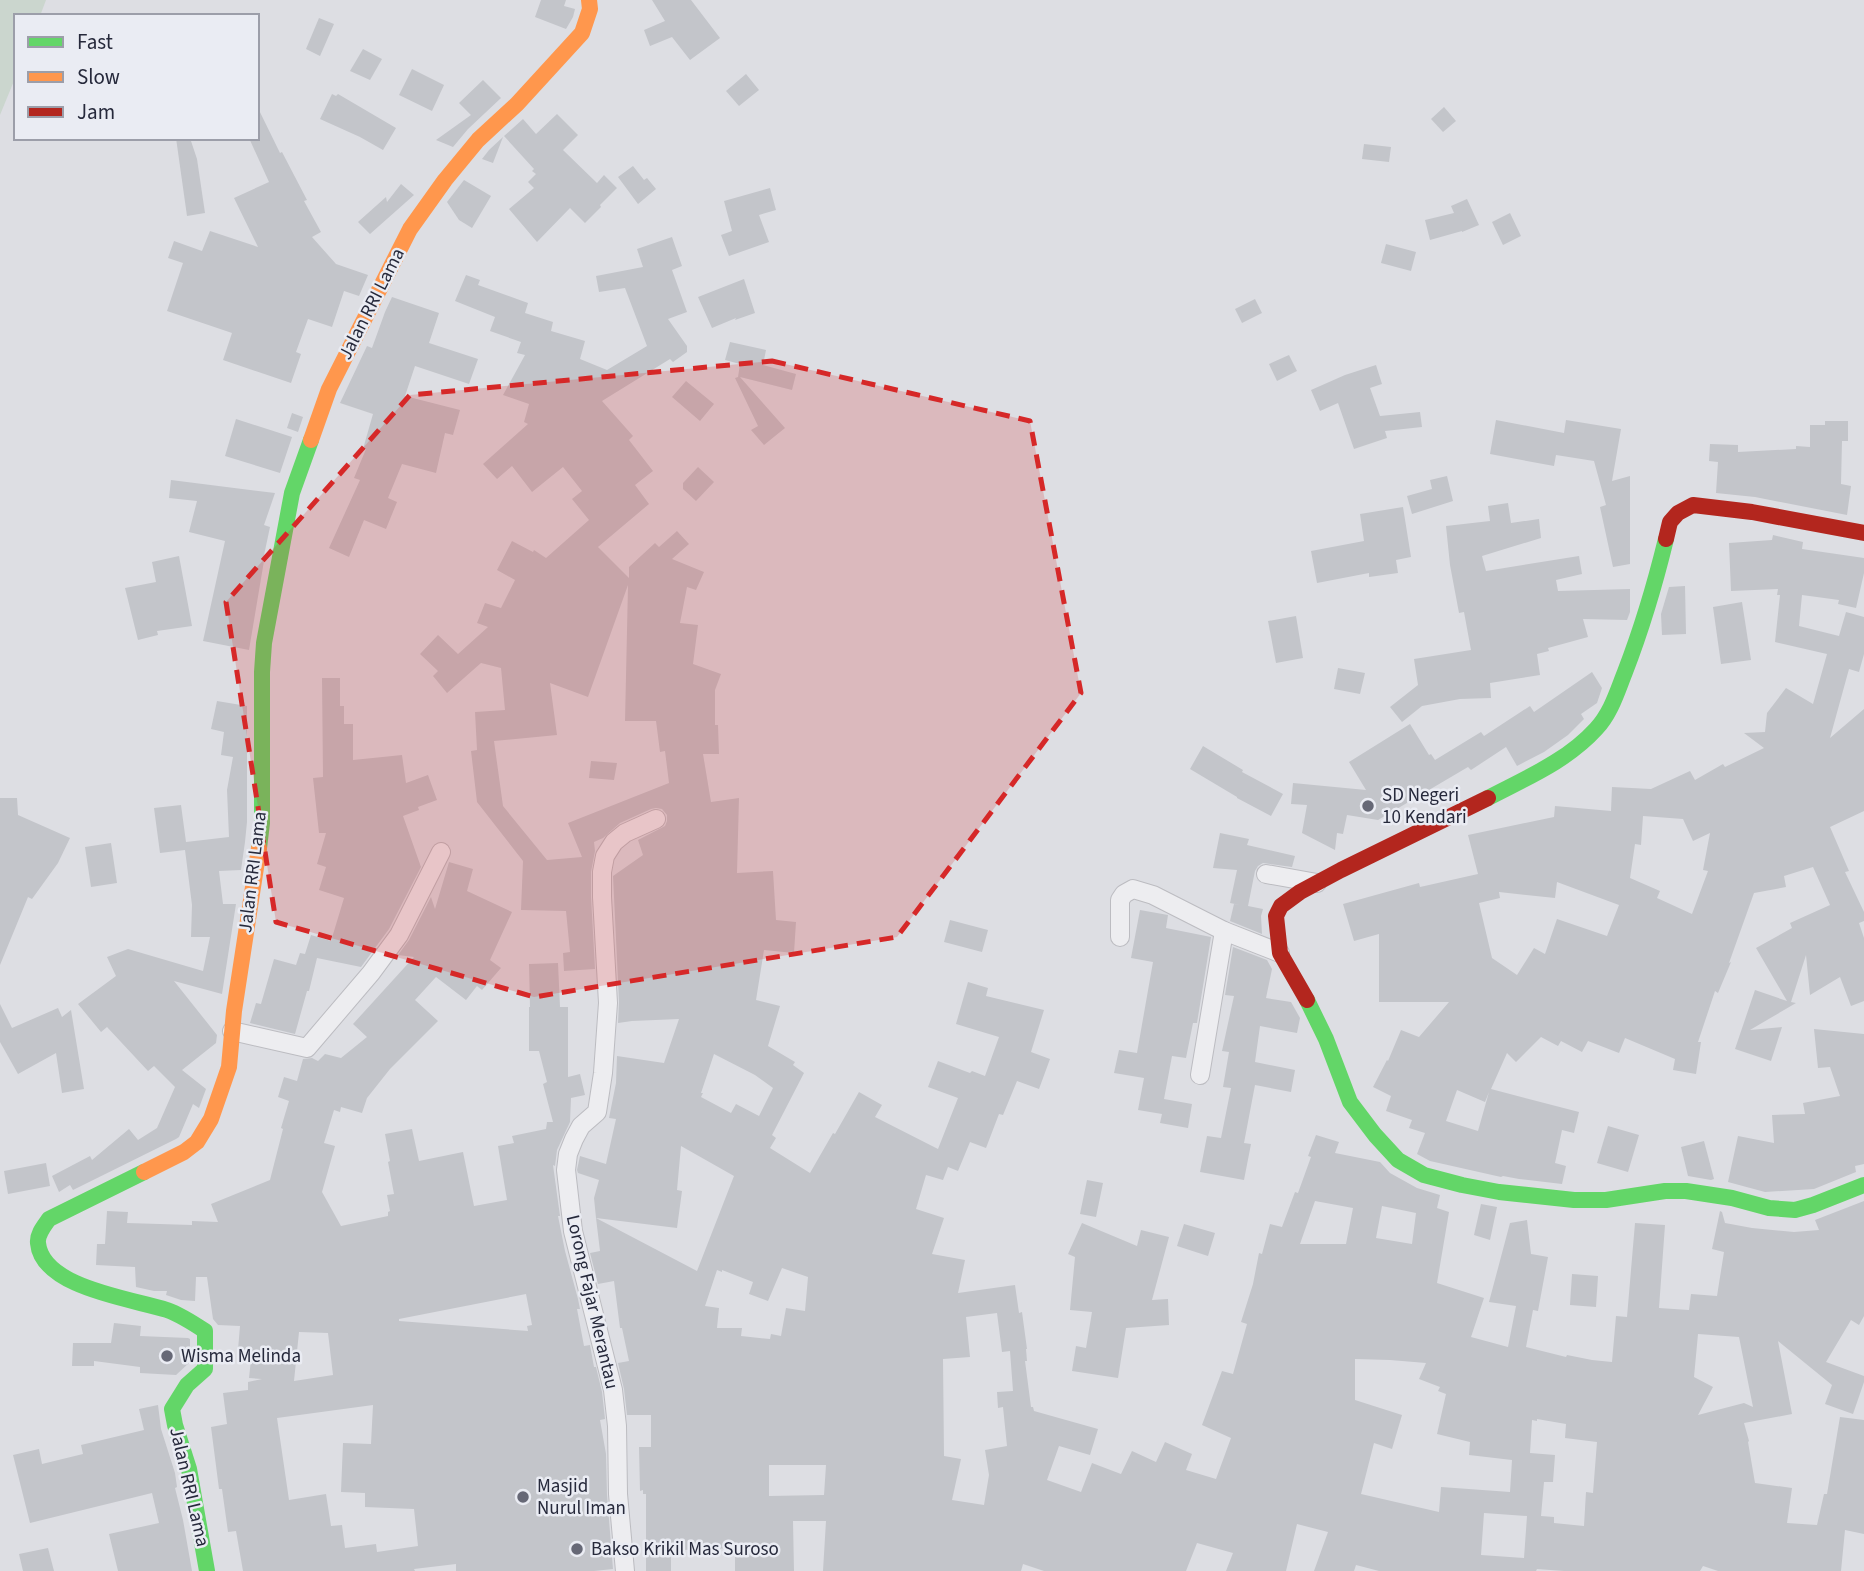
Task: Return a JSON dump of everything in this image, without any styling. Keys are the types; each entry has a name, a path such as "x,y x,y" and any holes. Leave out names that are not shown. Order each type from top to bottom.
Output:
{"street":[{"name":"Jalan RRI Lama","path":"207,1571 190,1469 175,1425 173,1409 187,1385 205,1369 205,1331 170,1311 76,1283 47,1266 40,1257 37,1242 49,1219 184,1152 197,1142 211,1119 229,1067 262,823 264,643 292,493 299,471 329,389 410,229 478,140 517,104 582,33 590,9 589,0"},
{"path":"1864,533 1785,517 1693,505 1678,513 1670,522 1655,583 1634,648 1610,710 1597,728 1552,765 1300,892 1281,906 1276,916 1280,953 1326,1039 1350,1102 1398,1160 1424,1175 1487,1190 1574,1200 1606,1200 1665,1191 1732,1198 1769,1208 1795,1210 1864,1185"},
{"name":"Lorong Fajar Merantau","path":"625,1571 613,1390 573,1231 566,1170 574,1139 581,1126 597,1112 603,1073 608,1003 602,897 605,856 614,842 625,833 656,819"},
{"path":"232,1031 307,1048 371,973 399,935 441,852"},
{"path":"1266,874 1317,883"},
{"path":"1120,937 1120,901 1124,894 1133,889 1153,895 1224,931 1280,953"},
{"path":"1200,1075 1224,931"}],"highlighted area":[{"path":"772,361 1030,421 1081,693 897,937 534,997 276,922 226,602 410,395"}],"shaded area":[{"path":"0,0 46,0 41,14 14,14 14,81 0,115"}],"building":[{"path":"541,0 566,0 564,6 575,9 566,29 535,17"},
{"path":"652,0 691,0 720,38 690,60 672,37 650,46 644,30 665,21"},
{"path":"319,18 334,24 320,56 306,49"},
{"path":"363,49 382,59 370,80 350,71"},
{"path":"412,69 444,85 432,111 399,95"},
{"path":"746,74 759,90 739,106 726,91"},
{"path":"483,80 501,98 453,147 436,140 471,115 459,103"},
{"path":"332,94 338,94 396,128 383,150 320,119"},
{"path":"1444,107 1456,121 1443,132 1431,119"},
{"path":"259,110 321,232 312,237 336,264 368,275 359,296 344,291 332,327 308,319 296,352 301,354 291,383 223,360 232,333 167,311 183,263 168,258 174,241 202,251 210,231 258,247 234,198 269,182 250,140 259,140"},
{"path":"557,114 578,135 563,150 597,183 604,175 617,188 585,223 570,208 537,242 509,209 534,188 528,182 536,174 504,136 523,119 536,134"},
{"path":"503,137 493,163 482,159 489,150"},
{"path":"176,140 191,140 197,159 205,213 187,216"},
{"path":"1364,144 1391,147 1389,162 1362,159"},
{"path":"633,166 644,180 647,178 656,189 638,204 618,177"},
{"path":"464,180 491,196 472,228 459,220 447,202"},
{"path":"401,184 414,195 370,234 358,222 386,197 387,202"},
{"path":"770,188 776,210 759,215 769,242 729,256 721,235 732,231 724,201"},
{"path":"1467,199 1479,225 1430,240 1425,220 1454,213 1451,206"},
{"path":"1510,213 1521,236 1503,245 1492,222"},
{"path":"672,237 682,266 672,270 687,312 668,319 687,346 687,352 673,362 670,359 602,401 633,436 629,440 653,471 635,485 649,504 598,547 629,578 629,567 655,543 659,547 677,531 689,544 672,559 704,572 696,590 687,587 680,623 698,625 693,664 721,674 715,690 715,725 718,725 719,754 703,754 711,802 739,798 737,873 773,871 776,920 796,922 794,953 764,950 756,1000 780,1006 768,1046 795,1062 793,1065 804,1073 772,1135 776,1138 770,1148 810,1173 859,1092 882,1105 875,1117 938,1149 958,1098 928,1087 938,1061 985,1076 999,1037 956,1024 968,982 988,988 986,996 1044,1010 1031,1052 1050,1059 1039,1089 1017,1081 1003,1115 999,1114 986,1148 970,1142 958,1171 948,1167 943,1180 926,1175 916,1209 944,1218 932,1254 965,1260 958,1293 1015,1285 1019,1313 1022,1312 1027,1349 1025,1361 1031,1407 1034,1411 1098,1429 1090,1455 1059,1446 1047,1480 1081,1492 1092,1463 1121,1474 1132,1451 1156,1462 1165,1442 1192,1454 1186,1470 1216,1479 1231,1438 1202,1425 1222,1371 1233,1374 1247,1324 1241,1322 1259,1253 1262,1254 1270,1224 1282,1227 1295,1192 1298,1193 1316,1135 1339,1142 1335,1153 1380,1162 1390,1173 1417,1188 1440,1195 1437,1208 1449,1212 1437,1283 1484,1298 1471,1337 1508,1347 1516,1306 1489,1302 1510,1223 1527,1220 1531,1254 1548,1257 1538,1311 1533,1310 1526,1347 1566,1357 1612,1362 1616,1316 1627,1317 1635,1223 1665,1225 1659,1308 1689,1310 1691,1294 1717,1296 1724,1252 1712,1249 1720,1211 1725,1223 1794,1232 1819,1230 1815,1220 1864,1201 1864,1316 1859,1325 1851,1320 1826,1362 1864,1376 1853,1414 1825,1404 1832,1385 1778,1341 1792,1414 1744,1423 1755,1483 1792,1488 1787,1523 1817,1525 1824,1494 1827,1494 1840,1417 1864,1420 1864,1534 1845,1530 1841,1571 1718,1571 1703,1566 1700,1571 1379,1571 1356,1565 1354,1571 1314,1571 1328,1532 1297,1524 1286,1571 1226,1571 1233,1553 1197,1543 1186,1571 1044,1571 1023,1564 1021,1571 823,1571 826,1521 793,1521 794,1571 735,1571 735,1548 682,1550 682,1557 671,1557 671,1571 646,1571 646,1494 643,1494 643,1490 640,1491 639,1447 651,1447 651,1415 627,1415 618,1363 629,1361 620,1328 614,1281 598,1284 590,1253 600,1251 596,1218 594,1198 599,1180 578,1173 580,1156 606,1164 616,1119 609,1118 616,1083 617,1056 664,1063 679,1019 618,1023 613,876 643,855 638,840 665,826 667,815 662,809 651,809 620,823 594,842 591,897 595,969 564,971 563,953 570,952 566,911 521,910 523,861 477,802 471,751 477,750 475,712 505,710 501,668 481,663 447,693 433,676 438,671 420,654 438,635 458,654 488,627 477,623 485,603 501,608 515,580 497,570 512,541 546,558 589,520 572,499 582,491 563,467 532,492 512,466 497,479 483,464 528,424 524,422 529,404 503,395 525,355 517,353 521,342 490,331 495,317 455,301 466,275 480,280 478,285 528,303 525,313 553,322 551,331 585,341 580,359 607,370 647,346 625,288 599,292 596,276 643,267 637,249","holes":["628,585 625,721 656,721 660,752 665,751 669,783 568,823 582,857 547,860 503,806 494,741 557,735 550,683 588,697","714,1054 755,1075 773,1088 759,1116 736,1104 731,1113 701,1097","681,1146 734,1176 697,1271 596,1218 677,1228 682,1191 677,1190","1315,1201 1353,1208 1346,1244 1300,1244","1382,1206 1416,1213 1412,1244 1376,1238","782,1268 808,1277 805,1311 786,1308 781,1336 771,1334 770,1339 741,1336 742,1328 717,1328 719,1308 705,1306 717,1270 753,1282 749,1294 768,1301","997,1313 1002,1352 1010,1351 1013,1391 997,1392 998,1408 1003,1407 1007,1446 985,1450 989,1475 984,1505 952,1500 961,1459 944,1456 943,1359 970,1357 966,1317","1698,1334 1739,1337 1753,1407 1744,1403 1698,1415 1713,1387 1694,1377","1355,1359 1426,1363 1419,1379 1440,1387 1438,1391 1446,1394 1437,1434 1470,1442 1469,1455 1512,1460 1510,1492 1441,1487 1439,1512 1361,1494 1374,1443 1392,1449 1402,1415 1355,1400","1537,1419 1566,1424 1565,1438 1597,1442 1593,1493 1586,1492 1584,1526 1554,1523 1554,1517 1541,1516 1544,1482 1553,1482 1555,1455 1530,1453 1532,1420","769,1465 826,1465 824,1495 769,1496","1484,1513 1527,1516 1524,1558 1481,1555"]},
{"path":"1386,244 1416,252 1411,271 1381,263"},
{"path":"744,279 755,313 712,328 698,297"},
{"path":"392,297 439,313 429,343 478,359 469,384 415,366 405,396 460,410 453,435 445,433 436,473 402,464 388,498 397,502 386,529 364,520 349,557 329,548 360,480 354,478 366,449 363,449 373,414 340,403 367,346 372,348"},
{"path":"1255,299 1262,313 1242,323 1235,309"},
{"path":"730,342 766,350 763,365 796,374 792,390 740,377 785,428 764,445 751,430 758,426 735,378 738,377 740,364 725,360"},
{"path":"1289,355 1297,371 1277,381 1269,364"},
{"path":"1376,365 1382,384 1370,388 1380,416 1420,412 1422,427 1385,431 1387,438 1354,449 1338,403 1320,411 1311,390"},
{"path":"686,381 714,404 700,421 672,397"},
{"path":"292,413 303,417 298,432 287,428"},
{"path":"236,419 292,437 280,473 225,456"},
{"path":"1496,420 1564,433 1566,420 1621,429 1612,481 1630,476 1630,564 1613,567 1600,507 1606,505 1594,461 1556,455 1554,466 1490,454"},
{"path":"1825,421 1848,421 1848,441 1842,441 1841,484 1851,486 1847,515 1755,497 1716,493 1718,462 1709,461 1710,444 1738,445 1738,452 1810,447 1810,425 1825,425"},
{"path":"698,467 714,482 696,501 683,489 683,483"},
{"path":"1447,476 1453,501 1412,514 1407,496 1432,489 1430,480"},
{"path":"171,480 275,493 264,525 270,527 249,650 203,641 225,541 189,532 197,501 169,498"},
{"path":"1508,503 1511,523 1539,519 1541,538 1482,556 1486,571 1579,556 1582,574 1556,580 1558,591 1630,589 1630,612 1627,620 1583,619 1588,637 1548,648 1549,651 1537,654 1540,675 1490,683 1491,698 1460,699 1422,706 1402,722 1390,707 1418,685 1414,659 1471,650 1464,612 1459,613 1446,526 1490,521 1488,506"},
{"path":"1403,507 1411,557 1396,560 1398,573 1369,577 1369,573 1317,583 1311,551 1364,541 1360,514"},
{"path":"1773,535 1803,542 1802,549 1864,558 1864,573 1856,608 1838,604 1839,600 1802,595 1799,626 1839,636 1846,612 1864,617 1864,654 1859,672 1849,669 1830,738 1864,709 1864,811 1830,827 1849,871 1845,872 1864,912 1864,921 1859,923 1864,938 1864,1001 1851,1006 1840,977 1810,995 1806,955 1791,1002 1796,1003 1750,1030 1782,1027 1771,1061 1735,1049 1755,990 1787,1001 1756,948 1792,928 1790,923 1830,905 1813,867 1784,876 1786,887 1754,893 1729,963 1731,962 1718,993 1715,991 1698,1042 1701,1042 1696,1074 1673,1070 1675,1059 1625,1038 1619,1053 1588,1041 1582,1052 1561,1041 1558,1046 1541,1037 1516,1062 1507,1053 1491,1089 1579,1112 1574,1133 1562,1130 1555,1163 1566,1166 1562,1184 1501,1177 1430,1161 1417,1154 1425,1133 1409,1128 1412,1120 1386,1111 1391,1096 1373,1087 1401,1030 1419,1037 1449,1002 1379,1002 1379,934 1354,941 1343,904 1419,883 1420,887 1478,874 1468,835 1554,817 1555,806 1611,811 1612,787 1651,789 1690,771 1695,780 1723,764 1725,767 1764,748 1744,733 1765,732 1767,713 1786,688 1813,704 1827,654 1775,642 1780,595 1777,595 1778,589 1731,591 1729,543 1772,540","holes":["1643,816 1683,819 1693,841 1710,833 1703,870 1708,871 1692,914 1657,898 1660,891 1630,878 1635,844 1641,845","1557,882 1619,905 1607,936 1557,919 1545,954 1534,948 1517,975 1492,958 1479,903 1500,898 1499,892 1555,898","1457,1090 1485,1102 1489,1092 1478,1131 1446,1121"]},
{"path":"179,556 192,626 157,631 158,635 138,640 125,588 156,582 152,562"},
{"path":"1685,586 1686,634 1662,635 1661,614 1669,587"},
{"path":"1742,602 1751,660 1721,664 1713,607"},
{"path":"1296,616 1303,658 1276,663 1268,621"},
{"path":"1338,668 1365,673 1360,694 1334,689"},
{"path":"1592,672 1602,688 1597,703 1581,714 1584,719 1568,735 1544,752 1517,766 1506,747 1471,770 1468,767 1378,820 1347,815 1343,834 1337,833 1335,850 1302,833 1307,805 1291,804 1293,783 1366,790 1349,762 1410,724 1435,760 1481,732 1484,736 1530,706 1534,712"},
{"path":"322,678 340,678 340,706 344,706 344,724 353,724 353,760 402,755 406,783 428,775 437,800 403,816 421,867 389,929 361,967 317,958 295,1034 250,1023 256,1003 261,1004 274,959 296,965 300,953 305,954 311,935 331,941 344,898 319,890 326,867 317,864 326,833 319,833 313,778 323,777"},
{"path":"217,701 247,706 247,822 241,870 219,871 223,904 236,904 222,994 174,981 217,1035 216,1043 182,1070 206,1089 199,1108 193,1104 179,1137 73,1190 70,1185 59,1192 52,1176 90,1156 92,1160 129,1129 138,1140 157,1128 175,1087 154,1066 148,1071 107,1027 101,1032 78,1004 116,976 107,957 128,949 203,971 210,937 191,937 192,905 185,850 160,853 154,808 181,805 186,842 229,837 227,790 233,757 221,755 224,732 211,729"},
{"path":"1203,746 1243,770 1242,772 1283,794 1271,816 1190,769"},
{"path":"591,761 617,763 614,780 589,778"},
{"path":"0,798 17,798 18,815 70,838 58,863 32,899 28,897 0,965"},
{"path":"1220,833 1249,839 1247,845 1295,856 1292,867 1263,863 1255,871 1248,906 1263,909 1262,934 1230,921 1234,904 1240,905 1230,903 1237,870 1213,868"},
{"path":"111,843 117,883 91,887 85,847"},
{"path":"449,862 473,869 467,891 512,912 490,960 501,968 482,990 477,986 466,1000 436,977 415,1000 438,1021 390,1069 367,1098 362,1113 341,1107 340,1112 334,1110 324,1143 335,1146 322,1192 341,1226 388,1216 390,1211 387,1195 394,1194 385,1134 412,1129 419,1161 463,1152 474,1206 507,1200 498,1146 514,1143 512,1136 546,1129 547,1122 553,1122 543,1084 547,1082 539,1051 529,1051 529,964 558,963 560,1007 568,1007 568,1077 580,1074 585,1095 571,1098 570,1122 557,1150 555,1166 553,1165 558,1216 580,1309 577,1309 584,1346 590,1345 602,1392 605,1419 600,1420 606,1454 613,1569 456,1571 456,1564 414,1569 415,1571 243,1571 236,1531 228,1532 211,1427 227,1424 223,1393 248,1390 248,1382 262,1379 249,1378 252,1350 238,1350 240,1326 218,1325 213,1319 207,1277 196,1277 195,1301 166,1295 167,1291 136,1287 135,1267 96,1265 97,1244 105,1244 107,1211 128,1212 127,1223 192,1225 192,1221 218,1222 211,1204 270,1180 289,1101 278,1097 284,1077 297,1081 303,1059 312,1058 318,1061 325,1054 341,1058 367,1037 353,1024 414,957 398,955 409,940 431,897 435,909","holes":["526,1294 532,1325 527,1326 528,1331 399,1321","299,1332 328,1333 333,1375 294,1381","373,1405 371,1444 343,1443 341,1492 365,1493 365,1507 414,1509 418,1546 377,1552 376,1544 345,1548 342,1525 331,1526 326,1494 289,1500 277,1418"]},
{"path":"1140,910 1168,915 1166,928 1211,937 1197,1023 1193,1023 1186,1058 1172,1056 1164,1099 1192,1104 1188,1128 1160,1123 1162,1114 1138,1110 1144,1078 1114,1073 1119,1050 1137,1053 1153,962 1131,958"},
{"path":"950,920 988,930 982,952 944,942"},
{"path":"1233,947 1267,960 1272,969 1266,998 1291,1002 1300,1018 1297,1033 1260,1026 1255,1062 1295,1070 1291,1092 1255,1085 1244,1143 1251,1144 1244,1180 1200,1172 1207,1136 1221,1138 1231,1088 1223,1087 1229,1052 1222,1051 1234,996 1225,995"},
{"path":"0,1004 12,1028 58,1008 62,1017 71,1010 84,1089 62,1093 56,1053 18,1074 0,1042"},
{"path":"1814,1029 1864,1034 1864,1164 1855,1166 1856,1172 1814,1189 1765,1192 1728,1182 1738,1136 1774,1143 1772,1115 1805,1114 1803,1103 1840,1096 1830,1067 1818,1068"},
{"path":"1608,1126 1639,1135 1628,1172 1597,1163"},
{"path":"1704,1141 1714,1179 1711,1180 1688,1176 1681,1147"},
{"path":"46,1163 50,1186 8,1194 4,1171"},
{"path":"1087,1180 1103,1183 1096,1217 1080,1214"},
{"path":"1481,1204 1497,1207 1490,1240 1474,1235"},
{"path":"1082,1223 1137,1246 1141,1230 1169,1237 1152,1300 1168,1299 1169,1325 1126,1328 1118,1378 1072,1371 1076,1346 1086,1348 1092,1312 1070,1310 1075,1257 1068,1254"},
{"path":"1184,1224 1215,1233 1208,1256 1177,1246"},
{"path":"1572,1274 1598,1276 1596,1307 1570,1305"},
{"path":"114,1323 141,1326 140,1336 190,1339 190,1362 176,1375 140,1373 140,1367 94,1361 94,1366 72,1366 73,1343 111,1343"},
{"path":"158,1405 161,1429 175,1473 175,1488 192,1571 118,1571 109,1534 159,1523 152,1493 30,1523 13,1455 39,1449 42,1464 83,1454 81,1445 144,1430 139,1409"},
{"path":"48,1548 54,1571 23,1571 19,1554"}],"traffic: fast":[{"path":"259,848 262,823 264,643 292,493 311,440"},
{"path":"1488,798 1559,760 1585,740 1606,716 1637,639 1666,539"},
{"path":"1307,1000 1326,1039 1350,1102 1398,1160 1424,1175 1499,1192 1574,1200 1606,1200 1665,1191 1686,1191 1732,1198 1769,1208 1795,1210 1864,1185"},
{"path":"144,1172 49,1219 40,1233 38,1243 43,1258 55,1271 72,1281 112,1296 167,1310 205,1331 205,1369 187,1385 172,1409 189,1469 207,1571"}],"traffic: slow":[{"path":"311,440 329,389 410,229 478,140 517,104 582,33 590,9 589,0"},
{"path":"144,1172 184,1152 197,1142 211,1119 229,1067 234,1011 259,848"}],"traffic: jam":[{"path":"1666,539 1670,522 1678,513 1693,505 1752,512 1864,533"},
{"path":"1307,1000 1280,953 1276,916 1281,906 1300,892 1341,870 1488,798"}],"place":[{"name":"SD Negeri 10 Kendari","path":"1368,806"},
{"name":"Wisma Melinda","path":"167,1356"},
{"name":"Masjid Nurul Iman","path":"523,1497"},
{"name":"Bakso Krikil Mas Suroso","path":"577,1549"}]}
